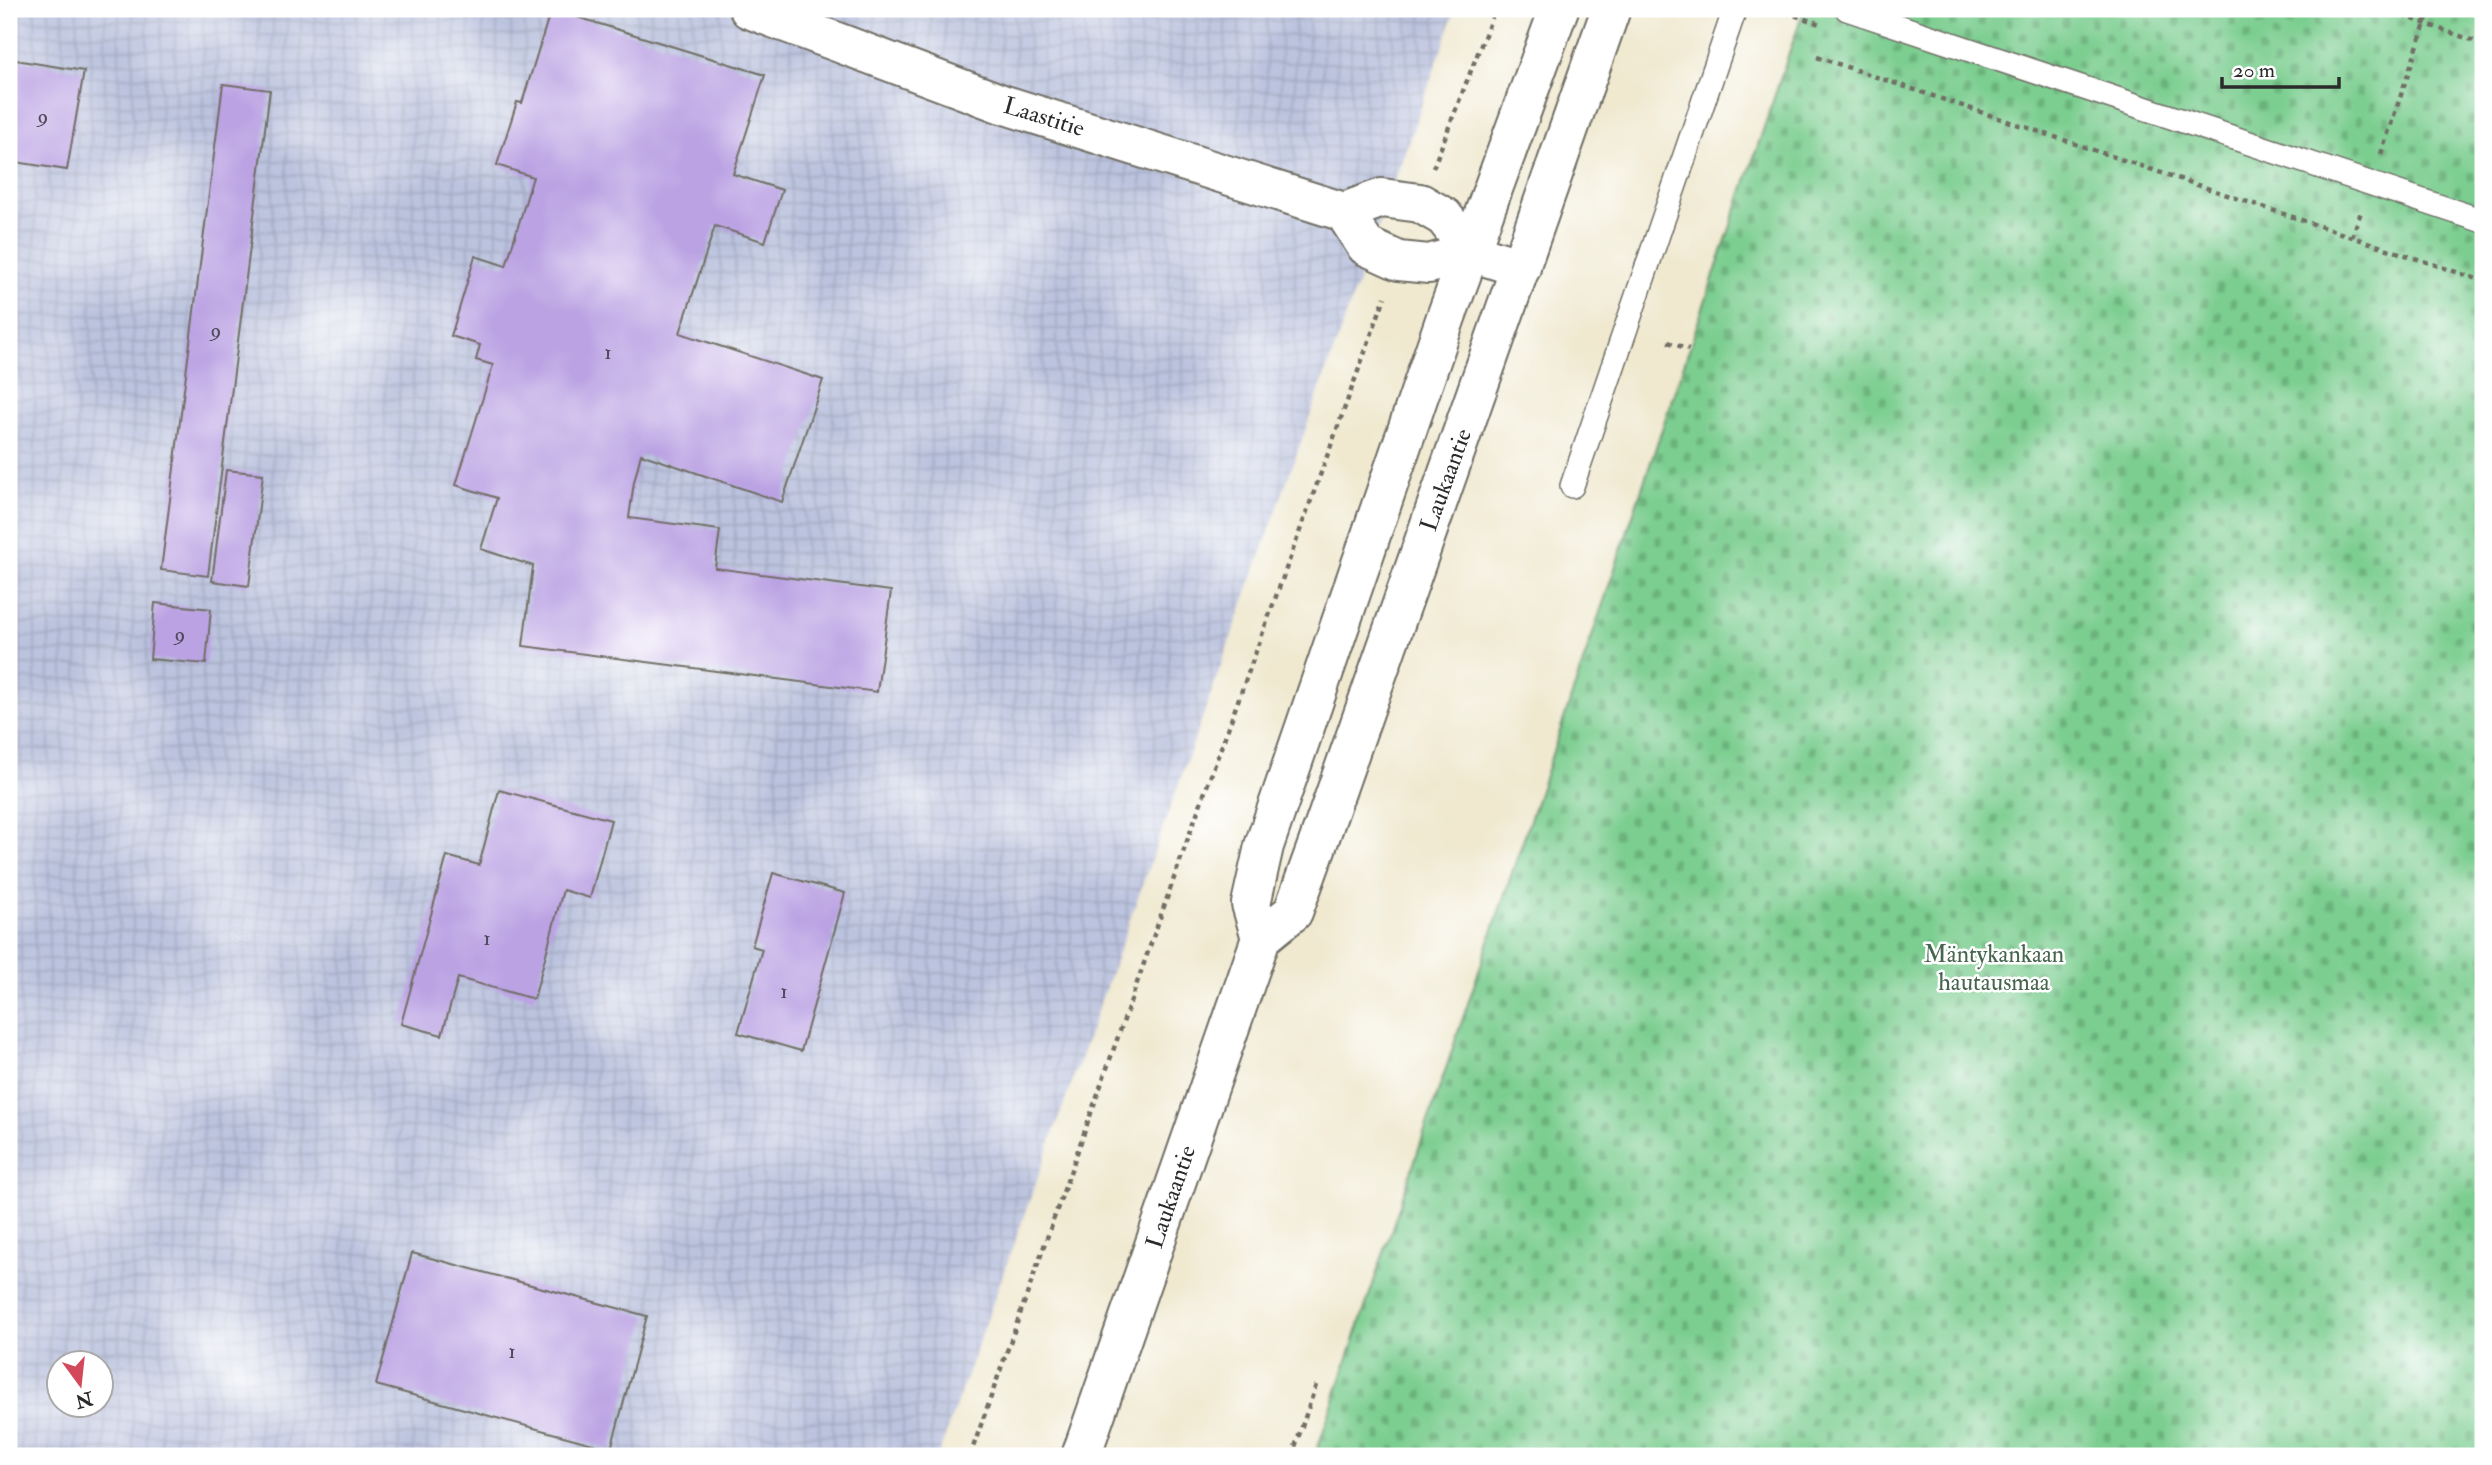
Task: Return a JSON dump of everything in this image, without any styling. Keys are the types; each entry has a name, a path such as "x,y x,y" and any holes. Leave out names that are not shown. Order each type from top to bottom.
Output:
{"main road":[{"name":"Laastitie","path":"749,9 1002,104 1344,212"},
{"path":"1261,938 1251,904 1264,846 1446,317 1559,9"},
{"name":"Laukaantie","path":"1081,1456 1261,938 1293,912 1611,9"},
{"path":"1471,252 1444,217 1420,203 1382,198 1344,212 1366,246 1399,261 1429,264 1471,252 1521,268"}],"lane":[{"path":"1572,486 1735,9"},
{"path":"1847,9 2483,221"}],"path":[{"path":"1420,203 1495,9"},
{"path":"1776,9 1828,27"},
{"path":"2384,9 2483,44"},
{"path":"2389,130 2430,9"},
{"path":"1818,57 2483,281"},
{"path":"970,1456 1191,830 1399,261"},
{"path":"1668,342 1689,349"},
{"path":"1292,1456 1317,1382"}],"shaded area":[{"path":"9,9 1456,9 938,1456 9,1456"}],"green space":[{"name":"Mäntykankaan hautausmaa","path":"1804,9 2483,9 2483,1456 1315,1456"}],"building":[{"path":"551,9 765,75 733,174 782,190 765,242 715,226 680,333 823,380 782,502 641,454 629,518 720,530 715,568 891,591 877,692 523,646 533,566 481,549 497,498 456,485 493,365 476,360 480,345 451,336 475,256 506,266 533,177 497,165 517,102 522,103"},
{"path":"9,59 84,71 67,170 9,161"},
{"path":"223,84 270,90 208,576 161,570"},
{"path":"226,470 263,474 249,586 212,581"},
{"path":"155,603 211,609 206,664 150,659"},
{"path":"499,790 611,820 590,898 563,890 534,999 458,978 442,1035 401,1024 447,856 479,865"},
{"path":"773,873 845,893 801,1051 738,1033 762,949 752,946"},
{"path":"412,1253 647,1316 611,1449 376,1385"}]}
